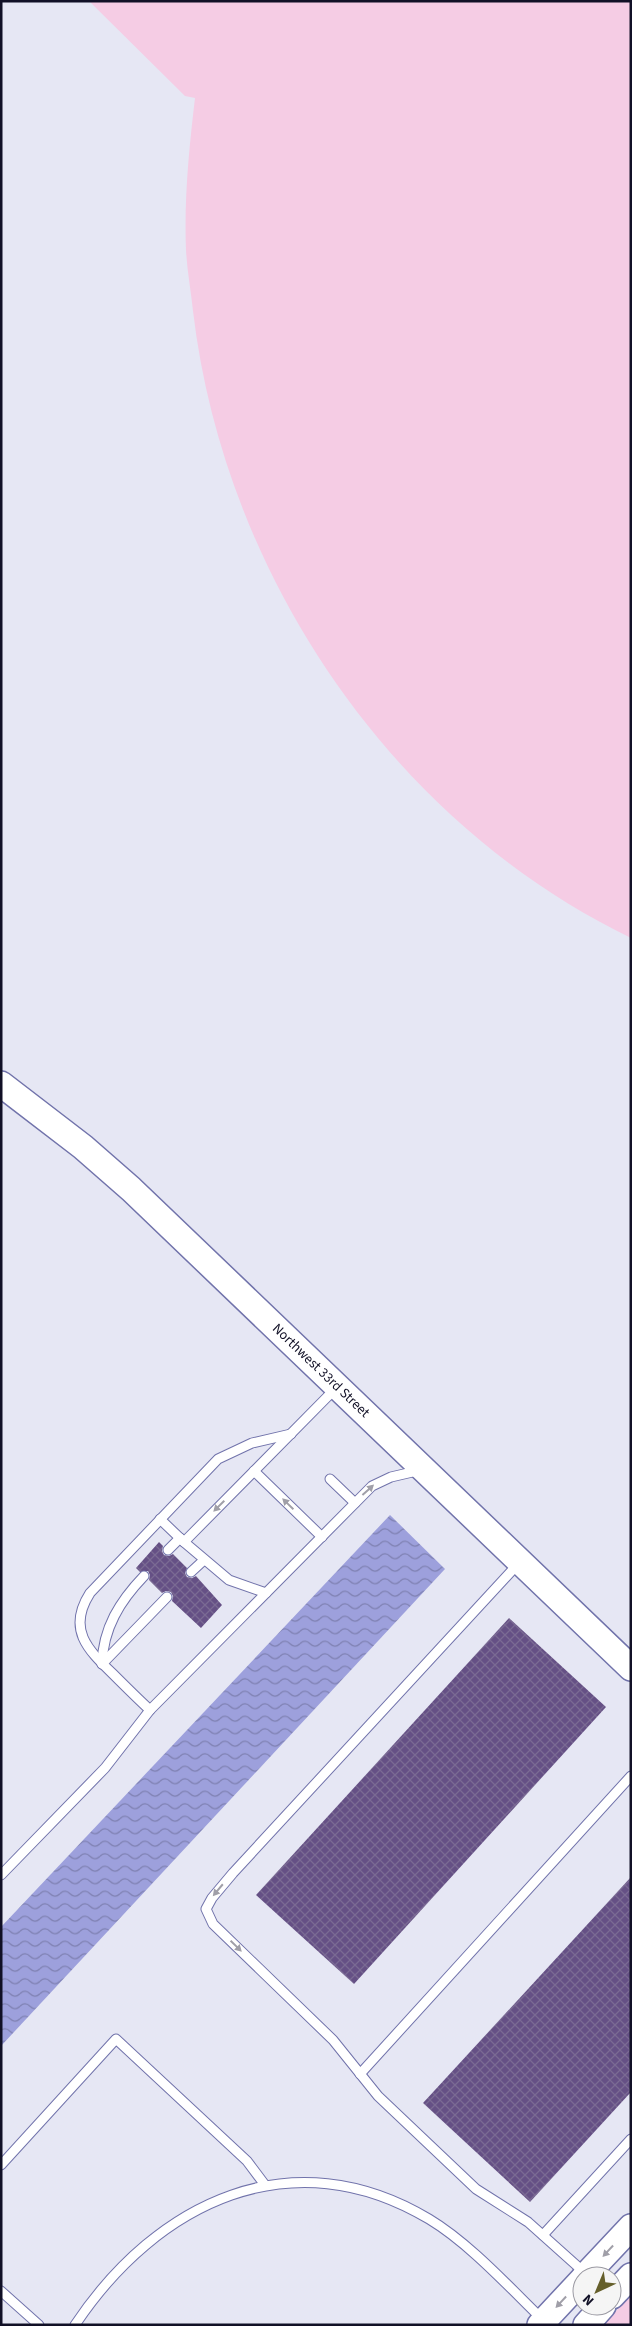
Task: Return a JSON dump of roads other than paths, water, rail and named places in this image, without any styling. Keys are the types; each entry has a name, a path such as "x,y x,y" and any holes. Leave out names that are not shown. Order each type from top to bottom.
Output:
{"street":[{"name":"Northwest 33rd Street","path":"1,1084 123,1182 631,1668"},
{"path":"596,2266 631,2227"},
{"path":"622,2285 631,2276"},
{"path":"542,2323 572,2292"}],"lane":[{"path":"168,1550 182,1540 254,1471 338,1386"},
{"path":"150,1710 88,1648 83,1638 79,1615 83,1604 90,1594 210,1465 225,1454 252,1443 292,1434"},
{"path":"1,1875 105,1768 150,1710 354,1503 381,1480 423,1469"},
{"path":"254,1471 322,1537"},
{"path":"330,1479 354,1503"},
{"path":"160,1519 204,1560 229,1580 266,1593"},
{"path":"191,1572 204,1560"},
{"path":"520,1562 232,1873 206,1909 209,1918 333,2040 378,2096 476,2188 528,2222 575,2266"},
{"path":"102,1664 108,1629 118,1606 144,1576"},
{"path":"102,1664 167,1597"},
{"path":"360,2074 631,1776"},
{"path":"1,2165 116,2039 247,2161 265,2185"},
{"path":"543,2235 631,2139"},
{"path":"74,2325 105,2287 156,2235 206,2205 247,2189 265,2185 316,2184 373,2193 399,2203 449,2232 542,2323"},
{"path":"1,2291 39,2325"}],"water":[{"path":"390,1515 445,1569 1,2046 1,1927"}]}
